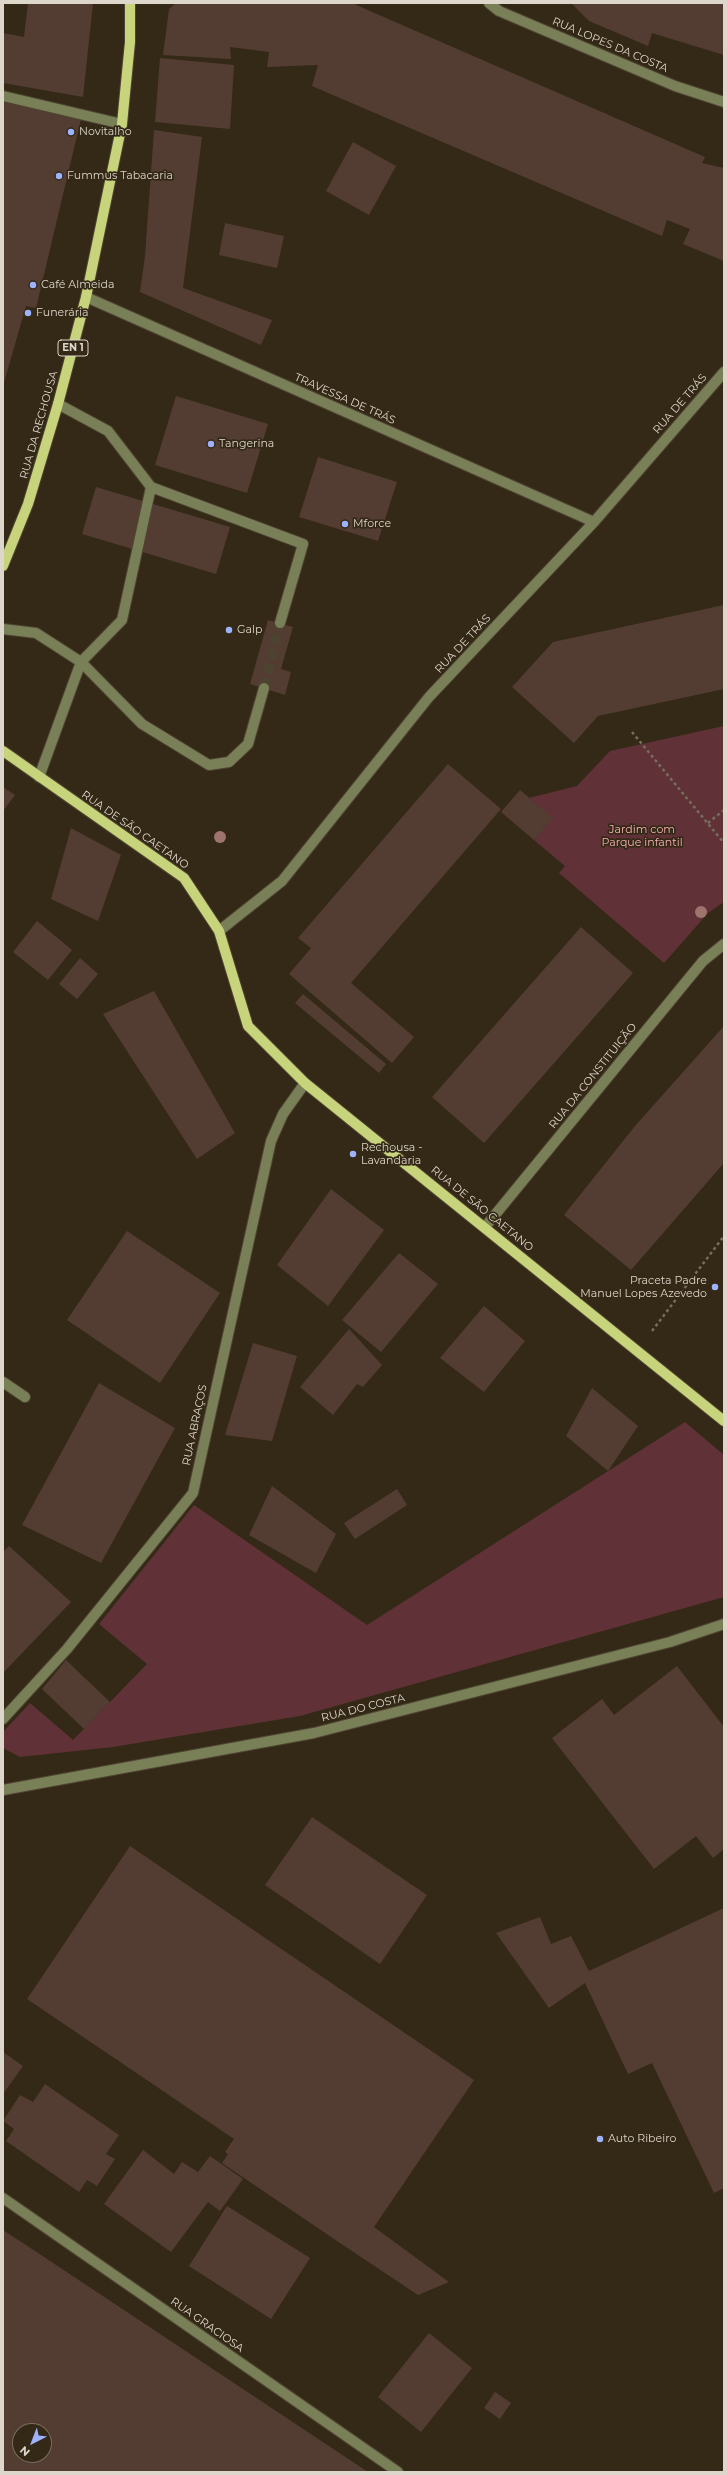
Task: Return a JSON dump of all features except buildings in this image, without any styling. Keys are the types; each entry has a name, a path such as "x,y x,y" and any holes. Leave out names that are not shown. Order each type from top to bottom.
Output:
{"main road":[{"name":"RUA DA RECHOUSA","path":"3,566 28,504 58,404 86,297 122,124 130,42 130,3"},
{"name":"RUA DE SÃO CAETANO","path":"3,751 184,878 219,931 248,1026 305,1083 724,1421"}],"street":[{"name":"RUA LOPES DA COSTA","path":"489,3 499,11 675,86 724,102"},
{"path":"3,96 122,124"},
{"name":"TRAVESSA DE TRÁS","path":"86,297 594,522"},
{"name":"RUA DE TRÁS","path":"219,931 282,881 430,697 594,522 724,372"},
{"path":"58,404 108,431 151,487 303,544 280,624"},
{"path":"39,777 81,662 122,620 151,487"},
{"path":"3,629 36,633 81,662 142,724 209,765 229,762 248,744 264,688"},
{"name":"RUA DA CONSTITUIÇÃO","path":"485,1227 703,960 724,944"},
{"name":"RUA ABRAÇOS","path":"3,1718 66,1649 193,1493 271,1141 283,1114 305,1083"},
{"path":"3,1382 25,1397"},
{"name":"RUA DO COSTA","path":"3,1790 314,1733 670,1642 724,1624"},
{"name":"RUA GRACIOSA","path":"3,2198 398,2472"}],"path":[{"path":"632,732 724,842"},
{"path":"708,823 724,810"},
{"path":"648,1337 724,1236"}],"green space":[{"name":"Jardim com Parque infantil","path":"724,726 724,902 708,913 664,963 559,873 565,866 534,840 552,818 529,798 577,786 610,751"},
{"path":"685,1422 724,1455 724,1597 300,1716 113,1747 20,1757 3,1748 3,1732 30,1703 73,1740 147,1664 99,1624 194,1505 367,1625"}],"tunnel":[{"path":"264,688 280,623"}],"place":[{"name":"Novitalho","path":"71,132"},
{"name":"Fummus Tabacaria","path":"59,176"},
{"name":"Café Almeida","path":"33,285"},
{"name":"Funerária","path":"28,313"},
{"name":"Tangerina","path":"211,444"},
{"name":"Mforce","path":"345,524"},
{"name":"Galp","path":"229,630"},
{"name":"Rechousa - Lavandaria","path":"353,1154"},
{"name":"Praceta Padre Manuel Lopes Azevedo","path":"715,1287"},
{"name":"Auto Ribeiro","path":"600,2139"}]}
